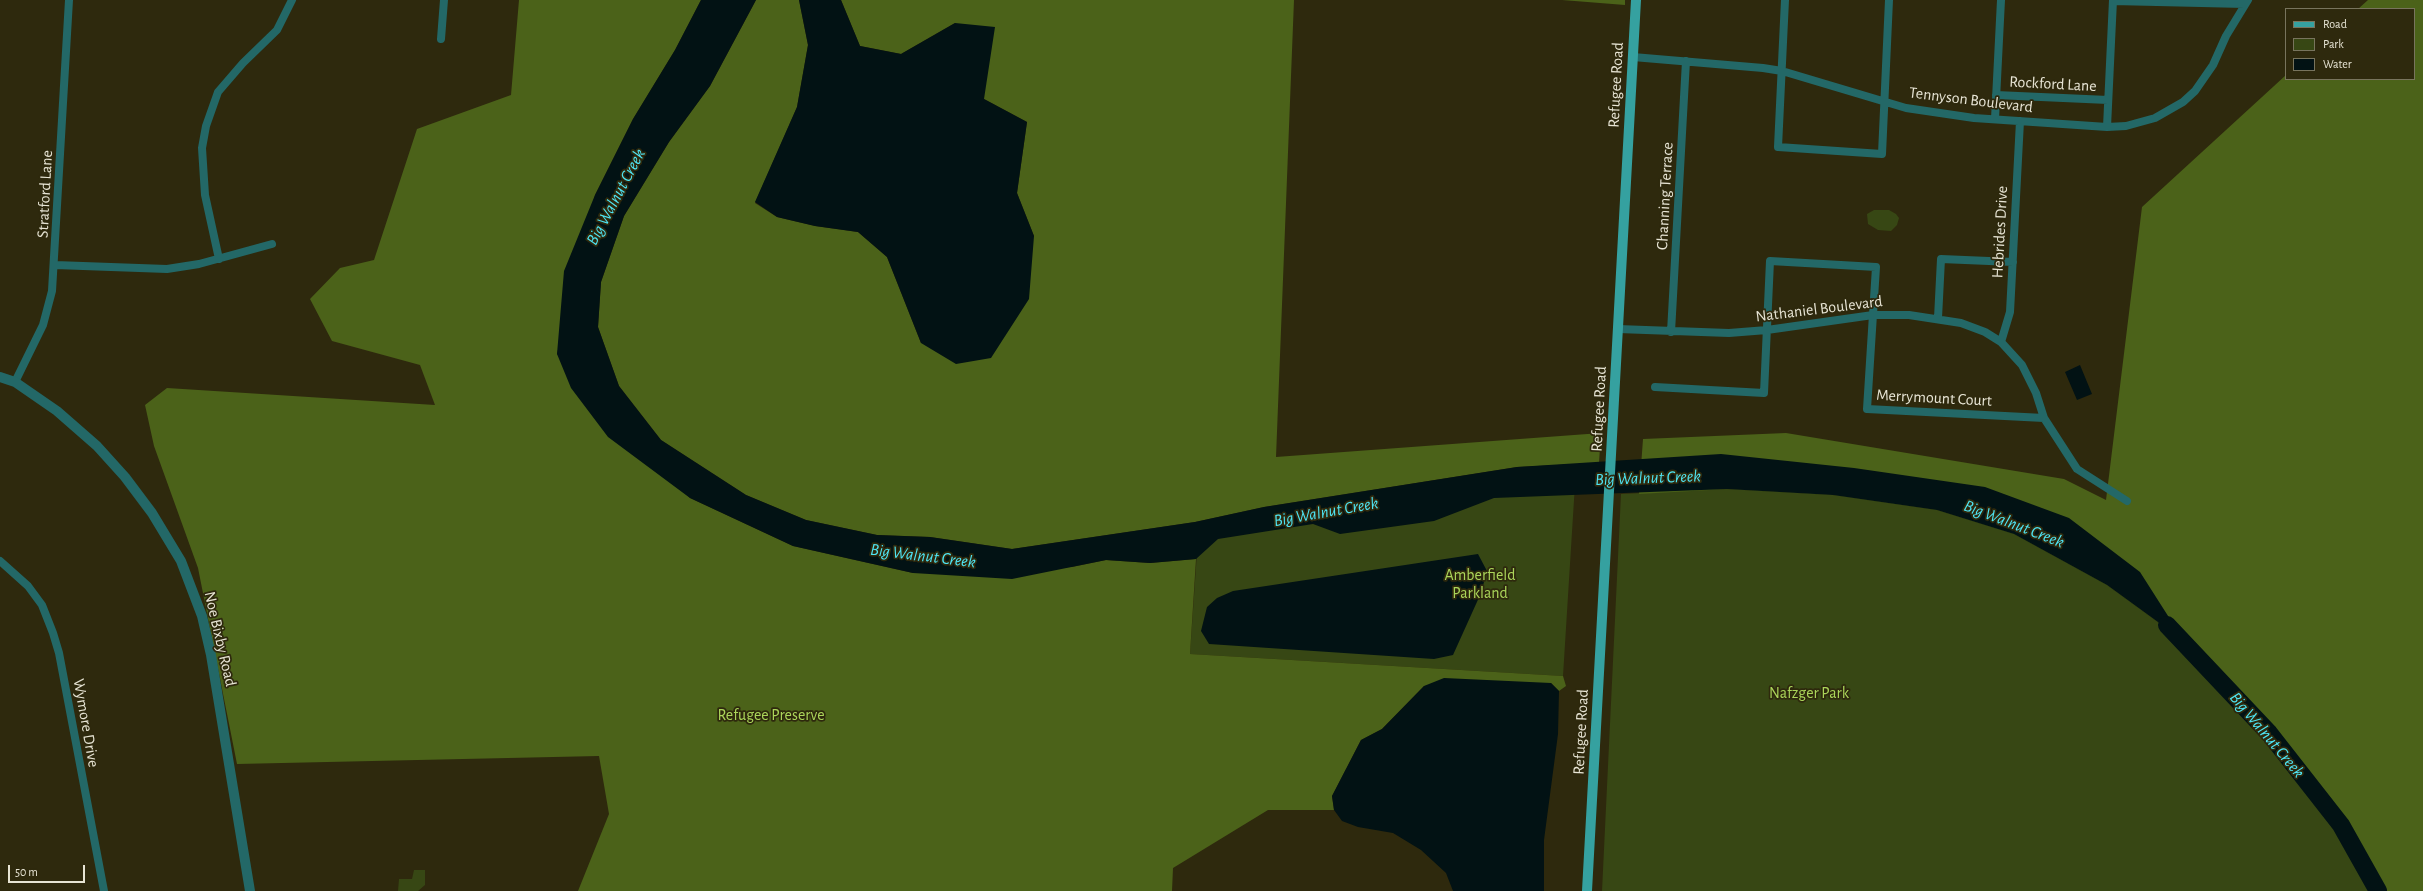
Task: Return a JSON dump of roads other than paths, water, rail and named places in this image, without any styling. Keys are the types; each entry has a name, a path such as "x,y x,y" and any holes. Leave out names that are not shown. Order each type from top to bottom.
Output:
{"main road":[{"name":"Refugee Road","path":"1587,891 1636,0"}],"street":[{"name":"Stratford Lane","path":"16,382 43,325 49,308 56,265 69,0"},
{"path":"219,259 205,195 202,148 206,126 218,92 243,63 277,30 292,0"},
{"path":"441,38 444,0"},
{"path":"1786,0 1778,147 1882,154 1889,0"},
{"path":"1995,119 2001,0"},
{"path":"2107,127 2113,0 2246,2"},
{"name":"Tennyson Boulevard","path":"1633,57 1782,71 1906,108 2020,122 2107,127 2140,123 2155,118 2182,102 2206,78 2246,2"},
{"name":"Channing Terrace","path":"1671,332 1686,61"},
{"name":"Rockford Lane","path":"1996,95 2108,100"},
{"name":"Hebrides Drive","path":"2000,342 2010,312 2020,122"},
{"path":"56,265 167,269 219,259 272,244"},
{"path":"1938,318 1941,259 2013,262"},
{"path":"1655,387 1764,393 1770,261 1876,267 1873,315"},
{"name":"Nathaniel Boulevard","path":"1618,329 1729,333 1767,330 1873,315 1938,318 1974,328 2000,342 2022,365 2036,393 2044,418 2077,469 2127,501"},
{"name":"Merrymount Court","path":"1873,315 1867,409 2044,418"},
{"name":"Noe Bixby Road","path":"0,377 16,382 57,411 106,455 152,514 184,567 202,616 211,655 238,809 250,891"},
{"name":"Wymore Drive","path":"0,561 28,586 42,605 59,653 104,891"}],"water":[{"path":"701,0 756,0 710,86 669,142 624,216 601,282 598,327 619,386 661,440 746,495 806,520 877,535 930,537 1012,549 1195,522 1264,507 1517,467 1721,454 1854,468 1985,487 2069,518 2140,572 2184,641 2107,585 2014,534 1937,510 1833,495 1727,489 1494,498 1434,521 1340,534 1313,524 1218,539 1196,559 1150,563 1106,560 1012,579 913,573 793,546 690,498 608,437 571,388 557,354 564,271 595,195 633,119 675,50"},
{"path":"799,0 841,0 860,46 901,54 955,23 995,27 984,99 1027,122 1017,193 1034,236 1029,299 991,358 956,364 921,343 887,257 858,232 815,226 777,217 755,202 797,107 808,45"},
{"path":"2080,365 2092,394 2077,400 2065,372"},
{"path":"1478,554 1487,571 1481,593 1453,655 1434,659 1209,644 1201,631 1207,607 1217,598 1233,591"},
{"path":"1444,678 1551,683 1559,691 1558,734 1544,840 1544,891 1453,891 1446,873 1421,850 1393,833 1358,827 1342,821 1334,810 1332,796 1361,740 1382,729 1424,686"}],"waterway":[{"name":"Big Walnut Creek","path":"2167,625 2269,733 2341,825 2378,891"}],"park label":[{"name":"Amberfield Parkland","path":"1480,584"},
{"name":"Nafzger Park","path":"1809,693"},
{"name":"Refugee Preserve","path":"771,715"}]}
